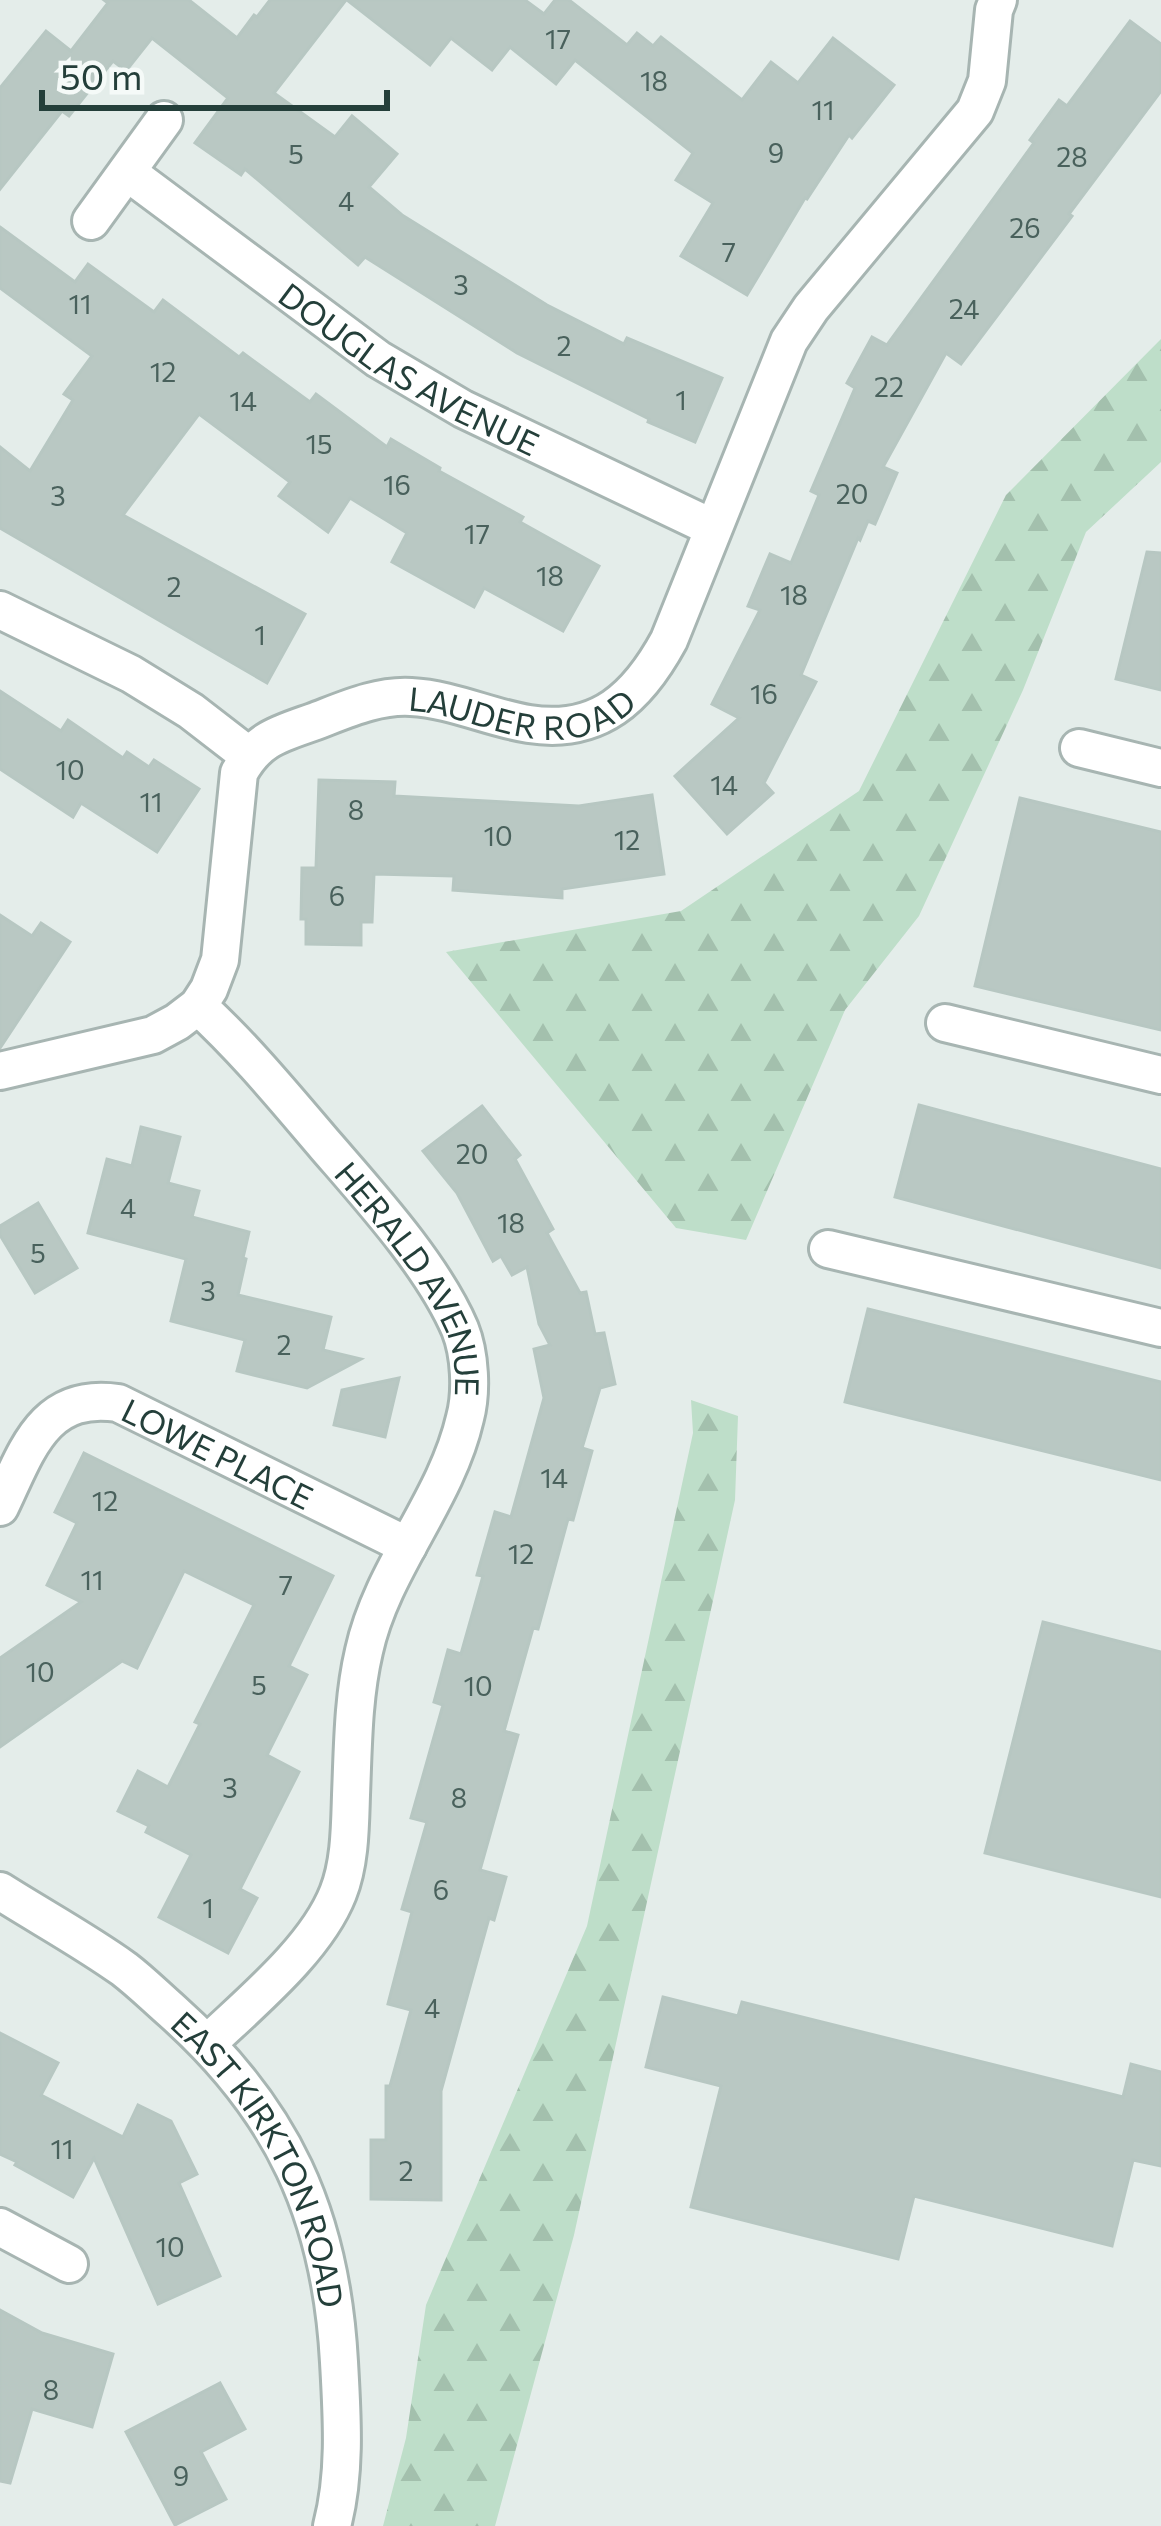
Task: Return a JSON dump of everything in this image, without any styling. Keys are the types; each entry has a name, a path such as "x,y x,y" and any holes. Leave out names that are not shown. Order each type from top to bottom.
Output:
{"street":[{"name":"LAUDER ROAD","path":"248,755 276,736 374,699 410,697 558,727 583,722 632,694 653,670 669,640 789,341 811,308 975,111 987,81 985,3"},
{"path":"91,221 164,120"},
{"name":"DOUGLAS AVENUE","path":"127,172 417,384 713,528"},
{"path":"0,610 131,674 191,711 248,755 235,797 220,960 198,1006 153,1036 0,1071"},
{"path":"1079,748 1161,768"},
{"name":"HERALD AVENUE","path":"198,1006 242,1049 357,1182 428,1273 461,1332 469,1378 466,1417 449,1464 364,1646 355,1696 347,1861 338,1893 322,1923 293,1959 208,2043"},
{"path":"945,1024 1161,1076"},
{"path":"828,1249 1161,1328"},
{"name":"LOWE PLACE","path":"0,1507 35,1435 61,1412 95,1400 118,1403 408,1546"},
{"name":"EAST KIRKTON ROAD","path":"0,1892 125,1970 208,2043 246,2086 292,2160 324,2246 337,2319 343,2428 332,2526"},
{"path":"0,2227 69,2264"}],"green space":[{"path":"1161,339 1161,462 1086,532 1023,690 919,916 845,1010 746,1240 676,1228 446,952 681,911 859,791 1006,495"},
{"path":"691,1400 738,1416 735,1500 574,2235 495,2526 383,2526 406,2438 426,2305 587,1926 693,1433"}],"building":[{"path":"104,0 189,0 237,38 270,0 346,0 274,93 335,137 352,116 397,154 369,187 402,215 547,305 624,344 627,338 722,378 695,442 517,353 365,257 358,265 245,169 241,175 195,143 228,98 152,38 126,71 113,61 69,116 62,111 0,189 0,88 46,31 71,51 108,3"},
{"path":"347,0 525,0 544,14 555,0 569,0 627,45 637,33 653,46 661,37 742,100 771,62 798,83 833,38 894,85 852,138 849,135 747,295 681,256 713,203 676,180 693,153 575,60 556,84 510,47 492,70 451,38 430,65"},
{"path":"1130,21 1161,44 1161,91 961,364 946,353 883,467 897,473 875,524 868,521 858,538 801,675 816,682 764,783 773,793 727,834 675,776 739,718 712,704 760,610 748,606 770,554 791,563 819,495 811,491 855,388 847,383 872,337 887,345 1034,143 1030,140 1059,100 1067,106"},
{"path":"0,227 75,282 88,264 154,312 163,300 310,402 316,394 387,447 391,439 523,517 520,522 599,566 563,631 484,588 474,607 392,562 407,533 350,498 328,532 279,496 290,482 199,414 123,515 305,614 267,683 0,528 0,447 30,471 73,400 64,394 92,356 0,288"},
{"path":"1147,552 1161,553 1161,690 1116,679"},
{"path":"0,691 61,731 68,720 123,758 127,752 149,767 154,760 199,789 157,852 81,803 73,817 0,769"},
{"path":"319,780 395,782 394,796 579,806 652,795 664,874 562,889 562,898 453,890 454,876 374,874 372,922 361,922 361,945 306,944 306,919 301,919 302,868 316,868"},
{"path":"1020,798 1161,832 1161,1030 975,986"},
{"path":"0,915 32,936 41,923 70,942 0,1048"},
{"path":"919,1105 1161,1169 1161,1268 895,1197"},
{"path":"482,1106 520,1155 515,1159 553,1229 547,1233 580,1293 586,1292 595,1334 604,1333 615,1384 600,1388 582,1448 592,1451 573,1520 568,1519 504,1731 518,1735 480,1870 506,1877 494,1920 489,1918 441,2091 441,2200 371,2199 371,2140 386,2140 386,2086 390,2086 411,2010 388,2004 412,1912 402,1909 427,1822 411,1818 443,1705 434,1702 448,1650 461,1654 495,1512 511,1517 544,1398 534,1349 550,1345 539,1324 527,1267 512,1275 501,1256 493,1261 457,1193 423,1151"},
{"path":"141,1127 180,1137 168,1183 199,1191 192,1217 249,1232 238,1295 331,1317 323,1350 361,1359 307,1388 237,1371 245,1340 171,1321 186,1259 88,1233 107,1159 132,1166"},
{"path":"38,1203 77,1268 35,1293 0,1235 0,1226"},
{"path":"868,1309 1161,1382 1161,1480 845,1402"},
{"path":"399,1378 385,1437 334,1425 342,1390"},
{"path":"84,1453 333,1576 289,1666 307,1675 267,1755 299,1772 240,1889 257,1898 228,1953 159,1917 191,1855 118,1811 138,1771 168,1787 254,1605 184,1571 137,1668 122,1661 0,1747 0,1658 81,1602 47,1585 77,1523 55,1512"},
{"path":"1043,1622 1161,1652 1161,1897 985,1853"},
{"path":"663,1997 738,2016 742,2002 1123,2097 1131,2064 1161,2072 1161,2166 1133,2160 1112,2246 914,2196 898,2259 691,2207 721,2086 646,2067"},
{"path":"0,2033 58,2063 41,2095 123,2137 138,2105 171,2121 197,2174 179,2183 220,2276 158,2304 94,2158 73,2197 0,2154"},
{"path":"0,2310 42,2333 113,2354 92,2427 32,2409 10,2483 0,2481"},
{"path":"220,2383 245,2429 201,2452 226,2499 175,2525 126,2432"}]}
